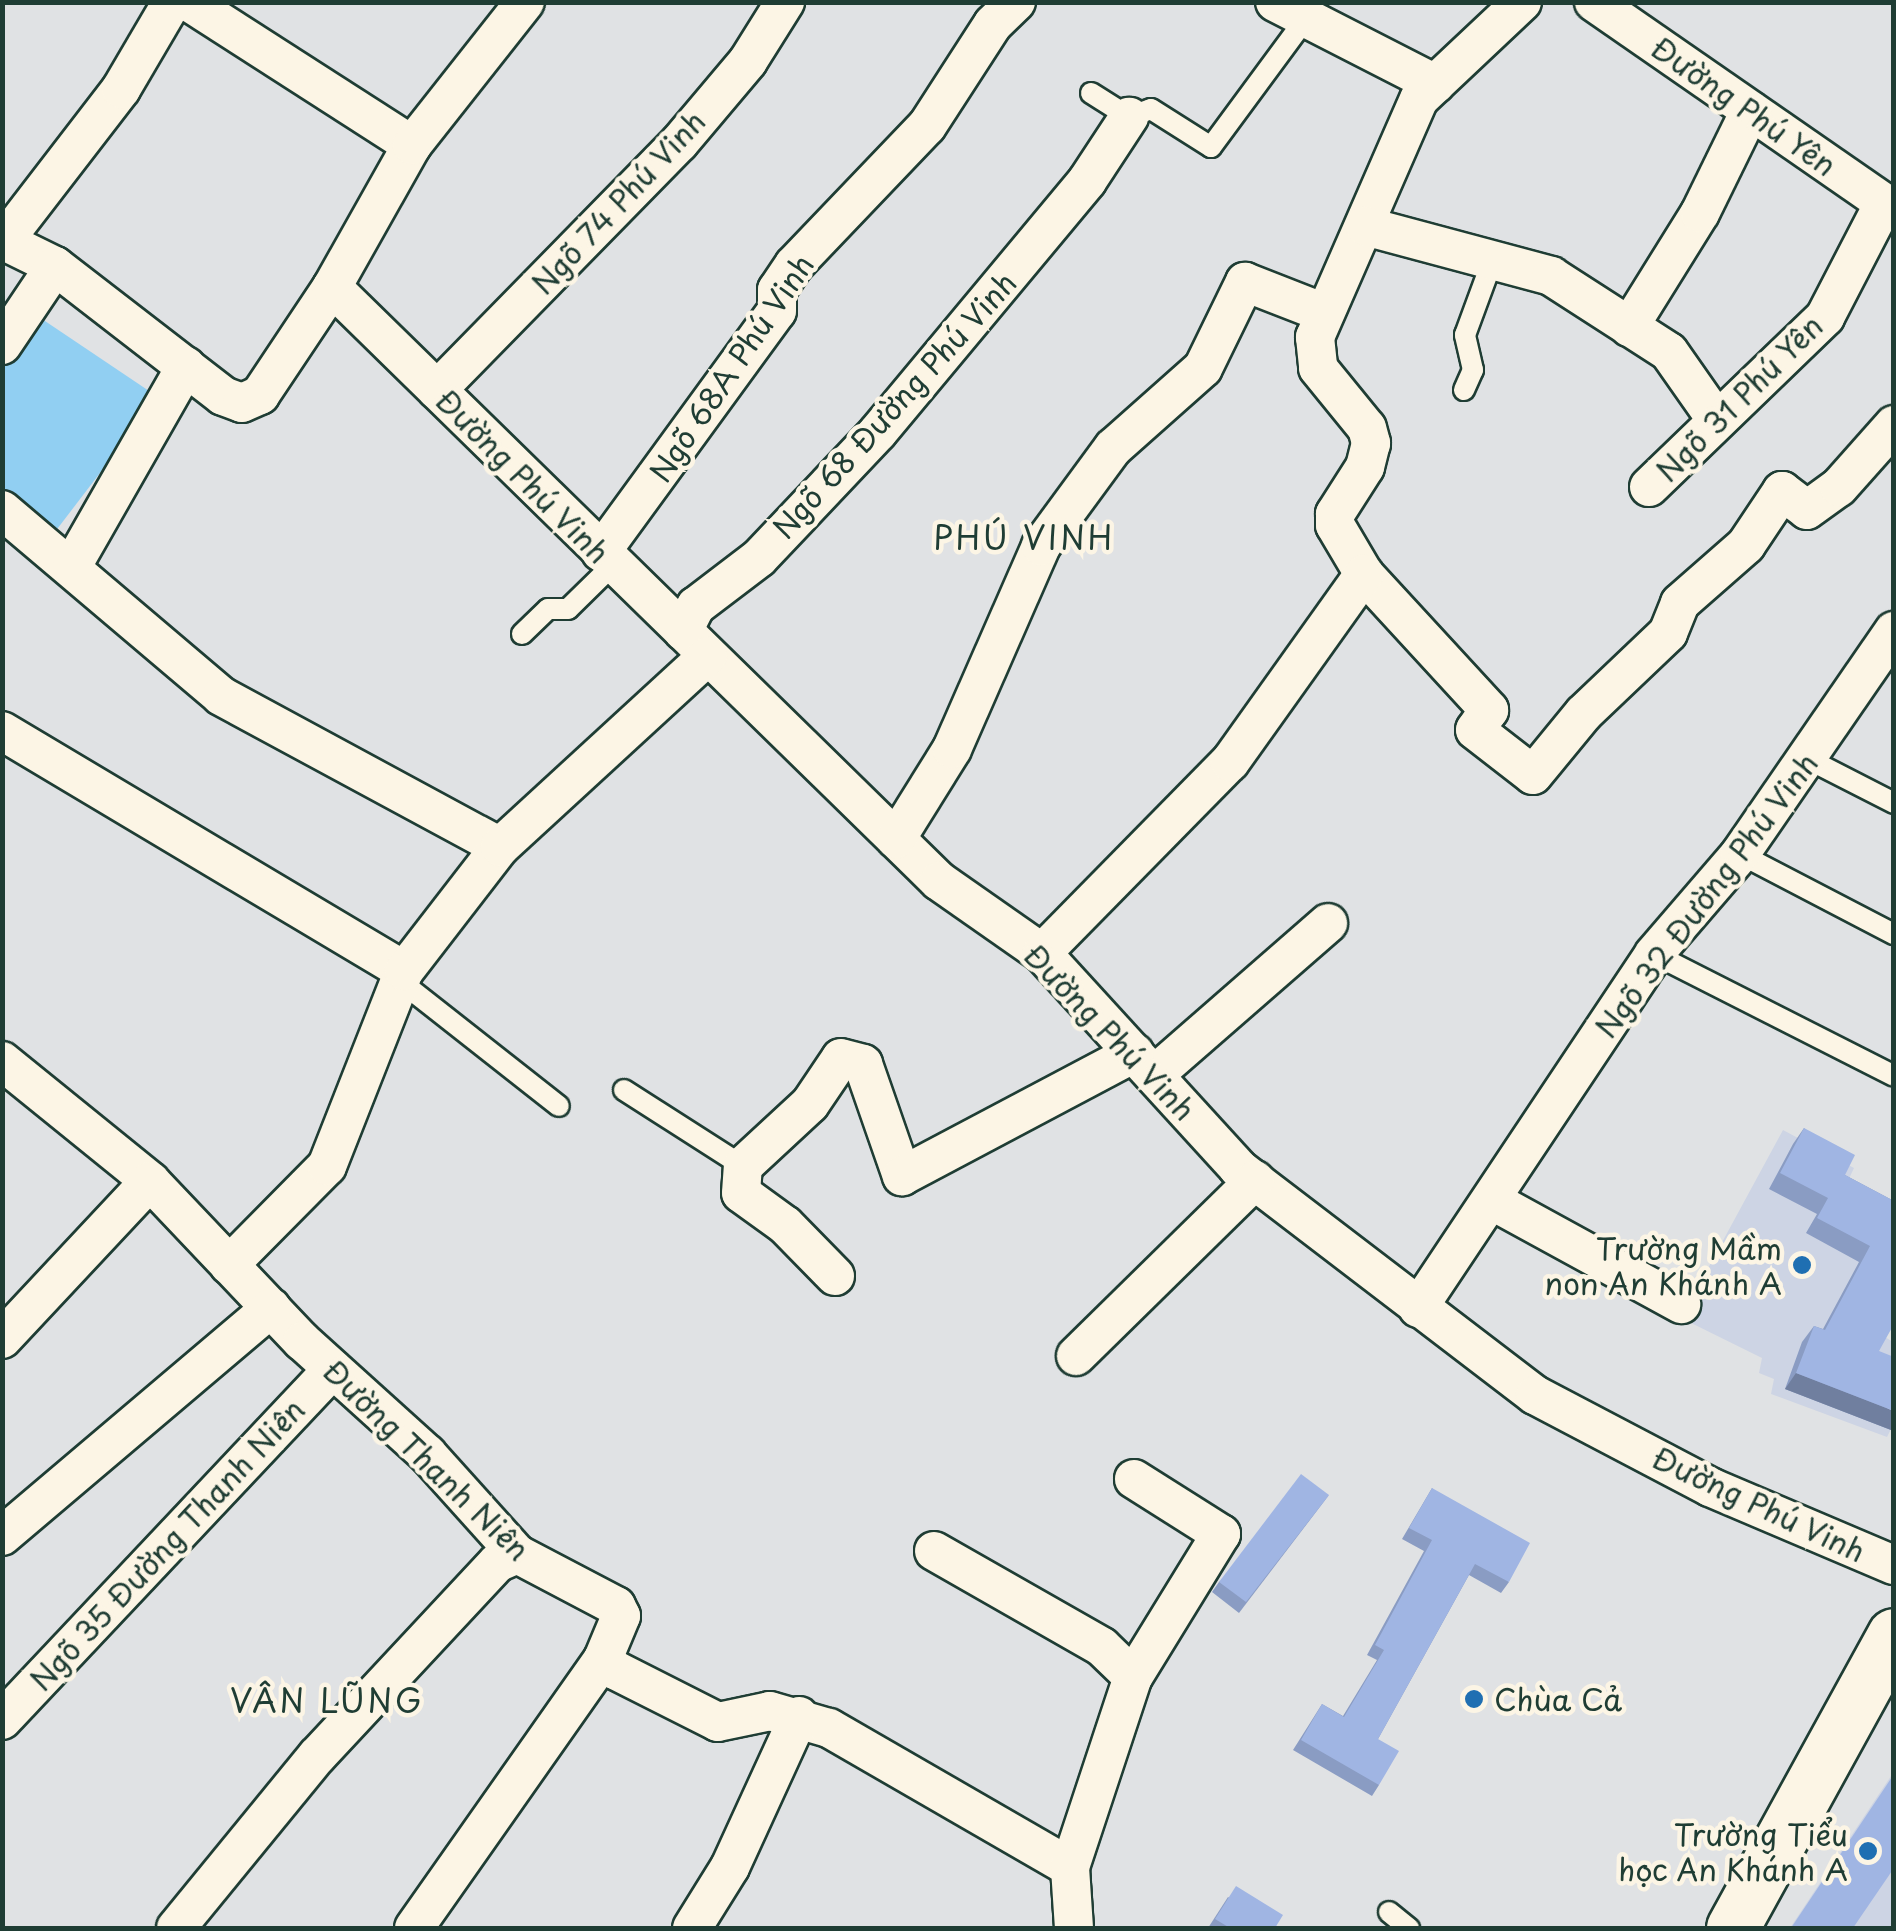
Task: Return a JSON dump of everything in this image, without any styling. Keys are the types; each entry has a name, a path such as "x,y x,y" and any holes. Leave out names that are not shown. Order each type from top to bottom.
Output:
{"street":[{"path":"172,2 120,89 4,240 55,266 223,396 242,403 260,395 332,287 412,145 526,2"},
{"path":"189,2 412,145"},
{"name":"Ngõ 74 Phú Vinh","path":"437,390 679,143 748,61 785,2"},
{"name":"Ngõ 68A Phú Vinh","path":"607,558 777,312 776,290 794,265 927,126 994,24 1016,2"},
{"path":"1522,2 1419,99 1365,226 1322,312 1318,368 1366,428 1370,443 1365,468 1334,514 1364,574 1489,710 1475,730 1533,775 1584,713 1668,633 1680,603 1746,545 1782,490 1807,510 1839,487 1894,425"},
{"name":"Đường Phú Yên","path":"1594,2 1889,207"},
{"path":"1305,8 1435,84"},
{"path":"1629,327 1700,213 1750,111"},
{"name":"Ngõ 68 Đường Phú Vinh","path":"230,1265 327,1166 402,976 500,846 695,644 696,606 758,558 878,432 1087,181 1129,117"},
{"name":"Ngõ 31 Phú Yên","path":"1649,487 1685,459 1716,419 1824,317 1889,207"},
{"path":"1365,226 1551,276 1669,352 1716,419"},
{"path":"2,345 55,266"},
{"path":"896,839 952,749 1042,546 1112,448 1203,368 1245,282 1322,312"},
{"name":"Đường Phú Vinh","path":"332,287 939,882 1042,952 1254,1180 1535,1395 1710,1486 1894,1565"},
{"path":"72,566 186,366"},
{"path":"2,510 222,696 500,846"},
{"path":"1042,952 1230,762 1364,574"},
{"name":"Ngõ 32 Đường Phú Vinh","path":"1418,1308 1654,954 1740,854 1889,646"},
{"path":"2,731 402,976"},
{"path":"836,1276 785,1225 741,1193 743,1166 810,1104 841,1058 863,1064 902,1176 1144,1064 1328,922"},
{"name":"Đường Thanh Niên","path":"2,1061 150,1181 271,1308 427,1454 517,1554 616,1606 621,1616 603,1659"},
{"path":"1076,1356 1254,1180"},
{"path":"2,1339 150,1181"},
{"path":"1491,1200 1681,1304"},
{"path":"2,1536 271,1308"},
{"name":"Ngõ 35 Đường Thanh Niên","path":"2,1720 333,1369"},
{"path":"1074,1928 1070,1867 1133,1677 1222,1534 1134,1479"},
{"path":"934,1551 1102,1647 1133,1677"},
{"path":"176,1928 317,1756 497,1563 517,1554"},
{"path":"414,1928 603,1659 708,1719 770,1711 800,1716 1070,1867"},
{"path":"1733,1928 1887,1669"},
{"path":"692,1928 730,1867 800,1716"}],"lane":[{"path":"1091,93 1129,117 1151,109 1211,147 1305,8"},
{"path":"1464,390 1473,370 1465,335 1493,259"},
{"path":"522,634 548,609 568,609 607,558"},
{"path":"1808,760 1894,803"},
{"path":"1740,854 1894,934"},
{"path":"1654,954 1894,1076"},
{"path":"402,976 559,1106"},
{"path":"624,1090 743,1166"},
{"path":"1389,1912 1409,1928"}],"shaded area":[{"name":"Trường Mầm non An Khánh A","path":"1783,1130 1854,1168 1846,1185 1885,1337 1893,1342 1894,1423 1887,1437 1771,1394 1774,1379 1759,1373 1762,1358 1681,1318"},
{"name":"Trường Tiểu học An Khánh A","path":"1893,1773 1893,1928 1790,1928"}],"water":[{"path":"39,317 158,397 48,541 3,503 3,367"}],"building":[{"path":"1804,1128 1855,1155 1845,1175 1894,1201 1894,1324 1879,1351 1894,1357 1894,1411 1796,1373 1814,1326 1825,1330 1870,1246 1817,1218 1828,1198 1780,1173"},
{"path":"1301,1474 1329,1495 1246,1602 1219,1582"},
{"path":"1432,1488 1530,1543 1509,1582 1475,1564 1378,1739 1399,1751 1379,1785 1301,1740 1322,1704 1344,1717 1384,1650 1375,1645 1432,1540 1409,1528"},
{"name":"Trường Tiểu học An Khánh A","path":"1894,1774 1894,1868 1853,1928 1791,1928"},
{"path":"1236,1886 1283,1915 1275,1928 1230,1928 1215,1919"}],"place":[{"name":"Trường Mầm non An Khánh A","path":"1802,1265"},
{"name":"Chùa Cả","path":"1474,1699"},
{"name":"Trường Tiểu học An Khánh A","path":"1868,1851"}],"district":[{"name":"PHÚ VINH","path":"1024,537"},
{"name":"VÂN LŨNG","path":"327,1700"}]}
